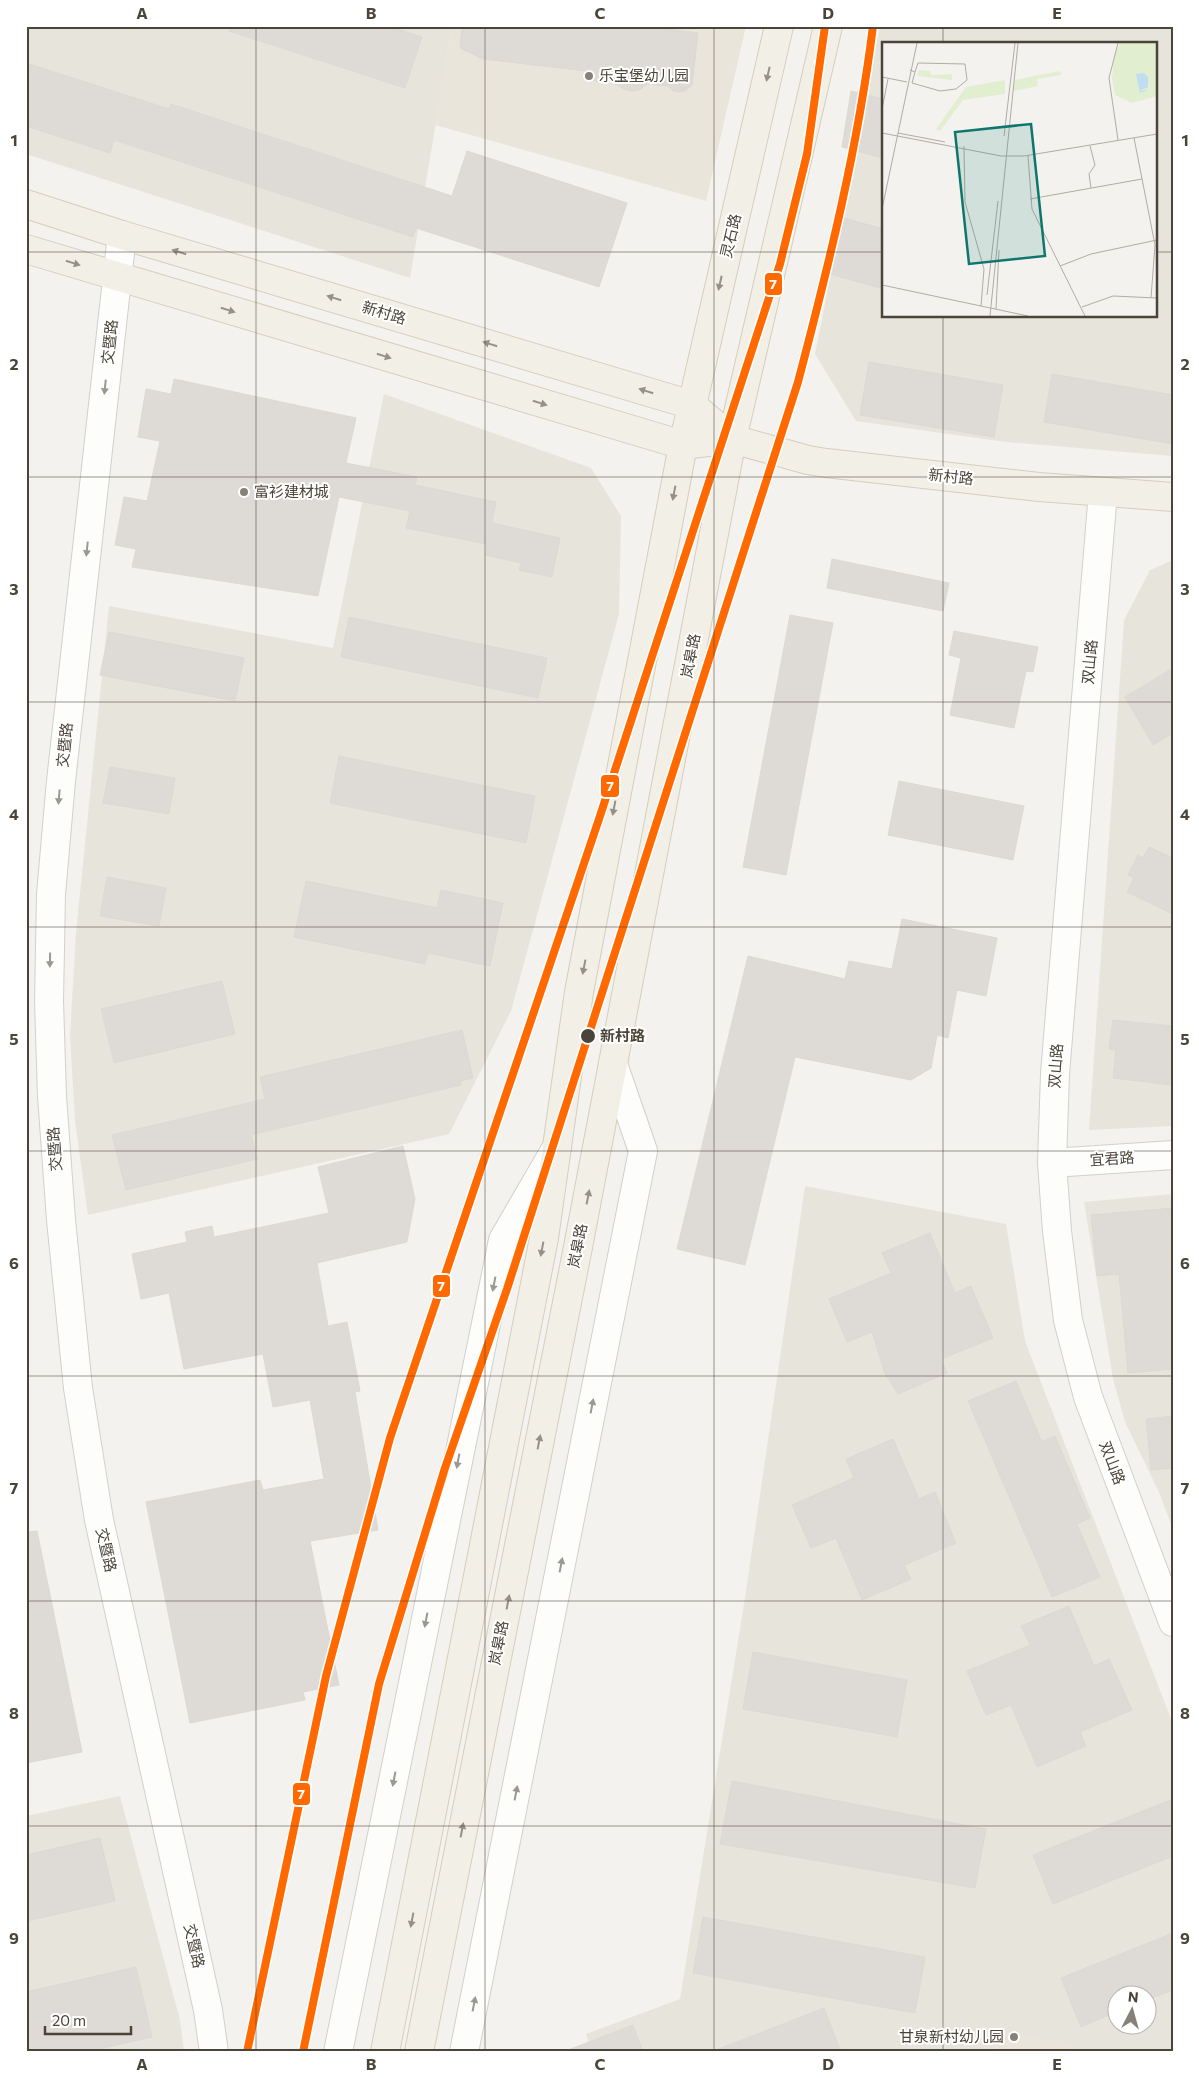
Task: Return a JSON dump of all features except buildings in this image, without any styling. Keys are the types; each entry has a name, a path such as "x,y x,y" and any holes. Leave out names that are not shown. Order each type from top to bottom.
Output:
{"main road":[{"name":"灵石路","path":"683,445 779,26"},
{"path":"732,438 828,26"},
{"name":"新村路","path":"26,204 122,235 692,405 732,438 808,460 1103,492 1173,497"},
{"name":"新村路","path":"26,249 683,445 732,438"},
{"name":"岚皋路","path":"419,2052 613,1064 732,438"},
{"path":"386,2052 544,1238 579,992 683,445"}],"street":[{"name":"交暨路","path":"122,235 61,781 52,885 49,1001 52,1096 61,1220 78,1388 99,1520 208,2010 214,2052"},
{"name":"双山路","path":"1103,492 1055,1074 1052,1163 1057,1231 1068,1320 1088,1397 1173,1622"},
{"path":"464,2052 643,1151 613,1064"},
{"path":"338,2052 503,1240 557,1146"},
{"name":"宜君路","path":"1052,1163 1173,1155"}],"shaded area":[{"path":"26,26 452,26 410,278 26,154"},
{"name":"乐宝堡幼儿园","path":"452,26 746,26 706,201 435,125"},
{"path":"880,26 1173,26 1173,456 1006,442 856,421 815,354"},
{"path":"384,394 591,468 621,516 619,614 511,1011 449,1134 88,1215 75,1121 70,1036 76,933 109,606 333,648"},
{"path":"1173,560 1173,1126 1089,1130 1124,620 1150,570"},
{"path":"805,1186 1006,1224 1025,1341 1173,1724 1173,2052 592,2052 586,2034 680,1999 745,1598"},
{"path":"1173,1194 1173,1529 1158,1490 1125,1422 1113,1379 1084,1202"},
{"path":"120,1796 180,2020 184,2052 26,2052 26,1816"},
{"name":"甘泉新村幼儿园","path":"995,2030 1072,2044 1075,2052 991,2052"}],"transit line":[{"name":"7","path":"247,2052 326,1676 390,1438 600,816 780,264 807,154 825,26"},
{"name":"7","path":"303,2052 379,1684 445,1468 507,1289 798,382 821,294 851,161 873,26"}],"place":[{"name":"乐宝堡幼儿园","path":"589,76"},
{"name":"富衫建材城","path":"244,492"},
{"name":"新村路","path":"588,1036"},
{"name":"甘泉新村幼儿园","path":"1014,2037"}]}
